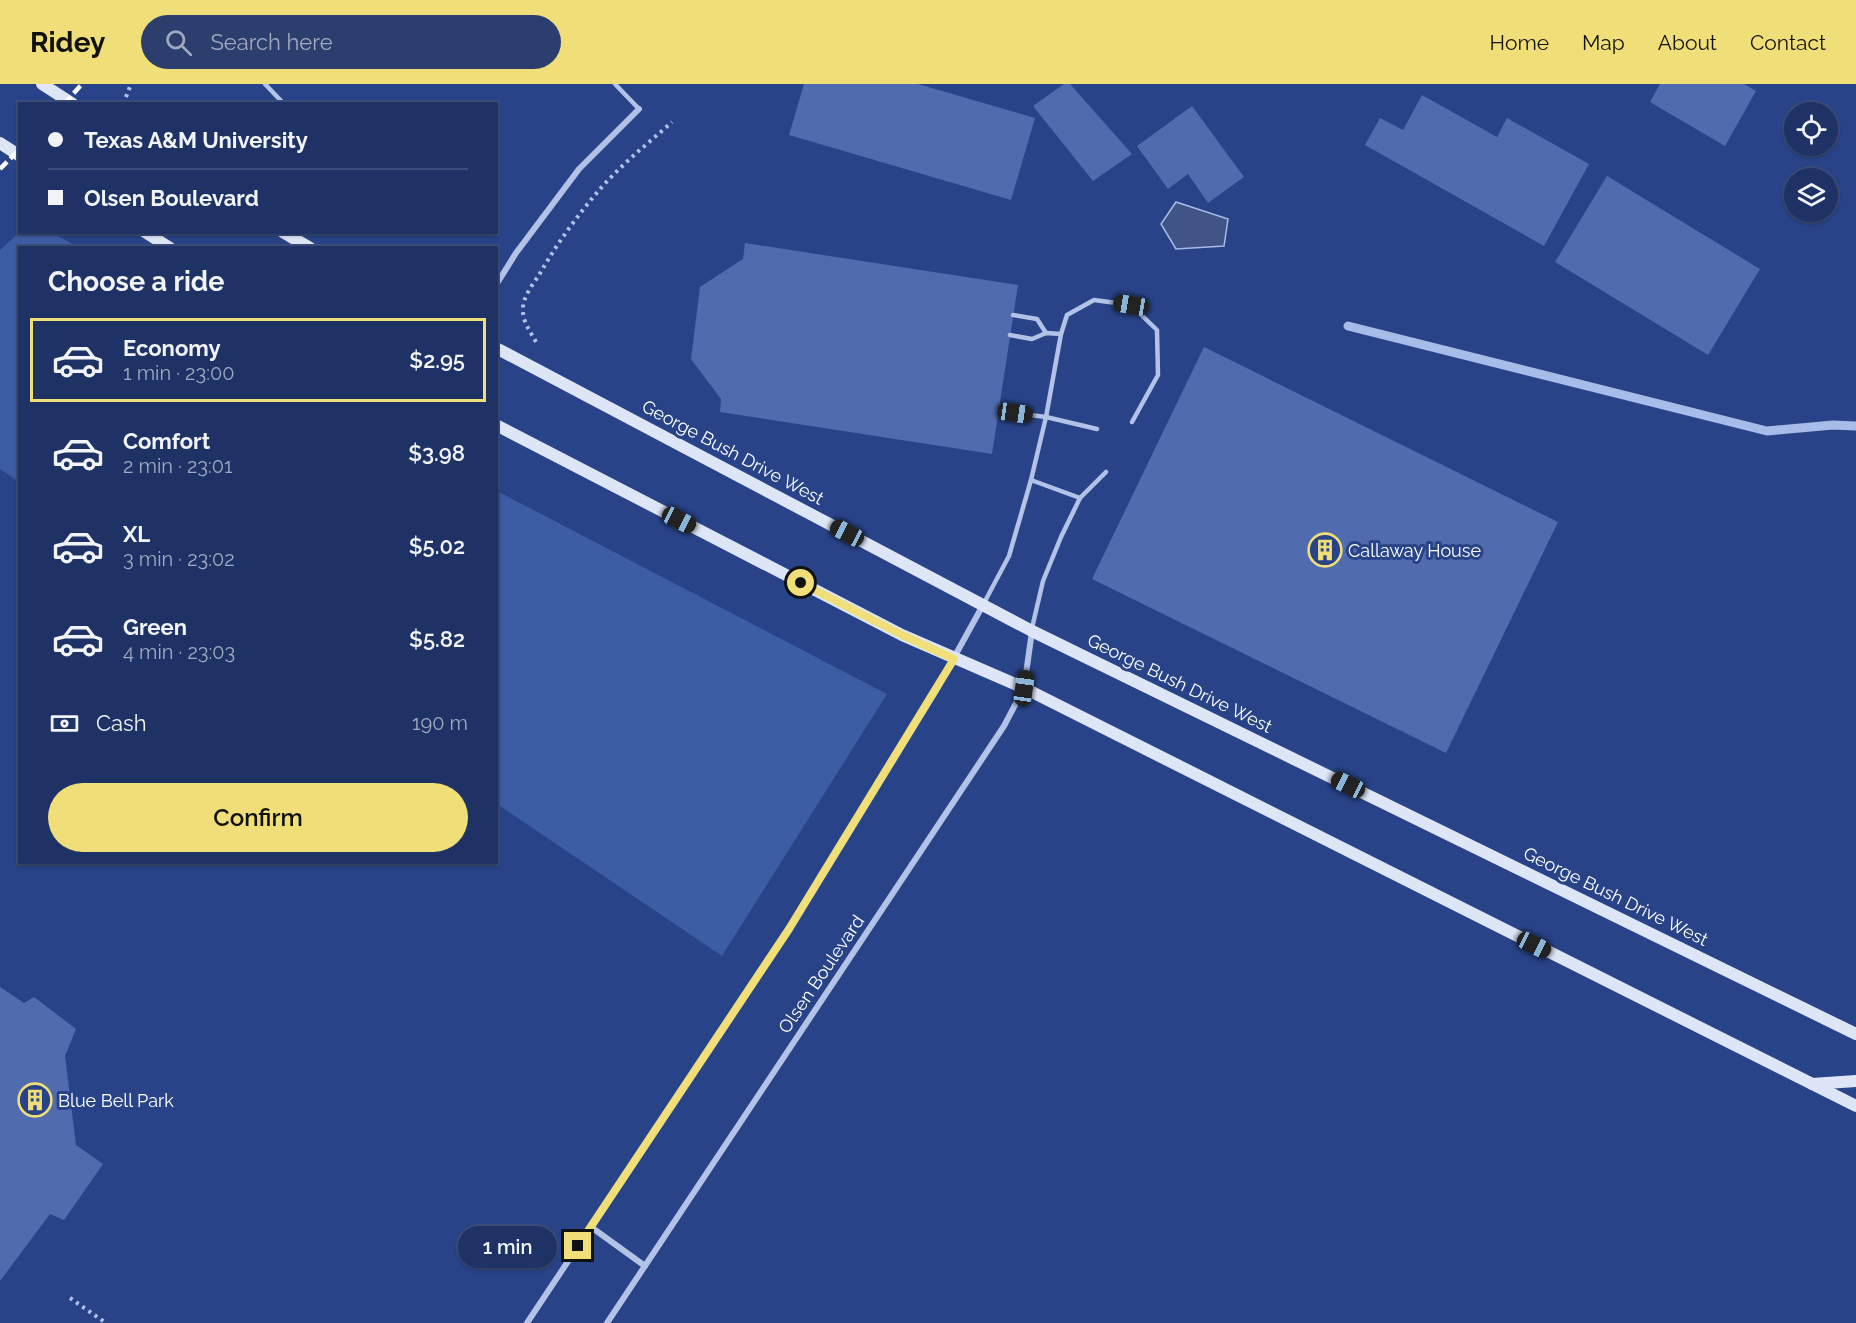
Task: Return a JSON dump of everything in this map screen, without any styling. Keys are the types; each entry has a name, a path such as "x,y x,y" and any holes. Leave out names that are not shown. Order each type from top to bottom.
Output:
{"main road":[{"path":"42,84 70,102"},
{"path":"0,143 18,155"},
{"path":"148,234 167,246"},
{"path":"286,234 307,246"},
{"name":"George Bush Drive West","path":"498,349 1032,631 1856,1034"},
{"path":"498,426 902,635 1024,688 1856,1106"},
{"path":"1811,1084 1856,1081"}],"street":[{"path":"498,282 516,253 579,169 639,110"},
{"path":"527,1323 789,929 954,659 983,605"},
{"name":"Olsen Boulevard","path":"608,1323 998,736 1024,688 1032,631"},
{"path":"591,1227 645,1266"}],"lane":[{"path":"265,84 282,102"},
{"path":"615,84 639,110"},
{"path":"983,605 1009,556 1031,480 1046,417 1061,334 1067,315 1094,300 1131,305 1156,330 1158,375 1132,422"},
{"path":"1013,315 1037,319 1046,333"},
{"path":"1010,336 1032,339 1046,333 1061,334"},
{"path":"999,411 1046,417 1097,429"},
{"path":"1032,631 1043,581 1080,498 1106,472"},
{"path":"1031,480 1080,498"}],"path":[{"path":"126,97 131,84"},
{"path":"536,342 526,326 522,307 544,267 595,195 620,168 672,122"},
{"path":"70,1298 106,1323"}],"shaded area":[{"path":"1176,202 1228,219 1224,246 1176,249 1161,224"},
{"path":"18,234 54,234 76,246 18,246 18,481 0,469 0,250"},
{"path":"498,492 887,694 722,956 498,805"}],"building":[{"path":"804,84 918,84 1035,118 1011,200 789,135"},
{"path":"1064,84 1070,84 1132,154 1093,181 1033,106"},
{"path":"1660,84 1744,84 1756,91 1725,146 1650,102"},
{"path":"1422,95 1497,137 1507,118 1589,164 1544,246 1365,145 1380,118 1403,130"},
{"path":"1192,106 1244,177 1208,203 1188,174 1168,189 1137,146"},
{"path":"1607,176 1760,269 1708,355 1555,262"},
{"path":"745,243 1018,285 992,454 720,412 721,399 691,359 700,287 743,259"},
{"name":"Callaway House","path":"1204,347 1558,522 1446,753 1092,579"},
{"name":"Blue Bell Park","path":"0,987 24,1003 34,997 76,1029 65,1056 76,1145 103,1164 64,1220 50,1214 0,1281"}],"waterway":[{"path":"1348,326 1767,431 1833,425 1856,426"}],"railway":[{"path":"66,102 82,84"},
{"path":"0,169 18,151"}],"place":[{"name":"Callaway House","path":"1325,550"},
{"name":"Blue Bell Park","path":"35,1100"}],"route":[{"path":"578,1246 789,929 954,659 801,583"}]}
